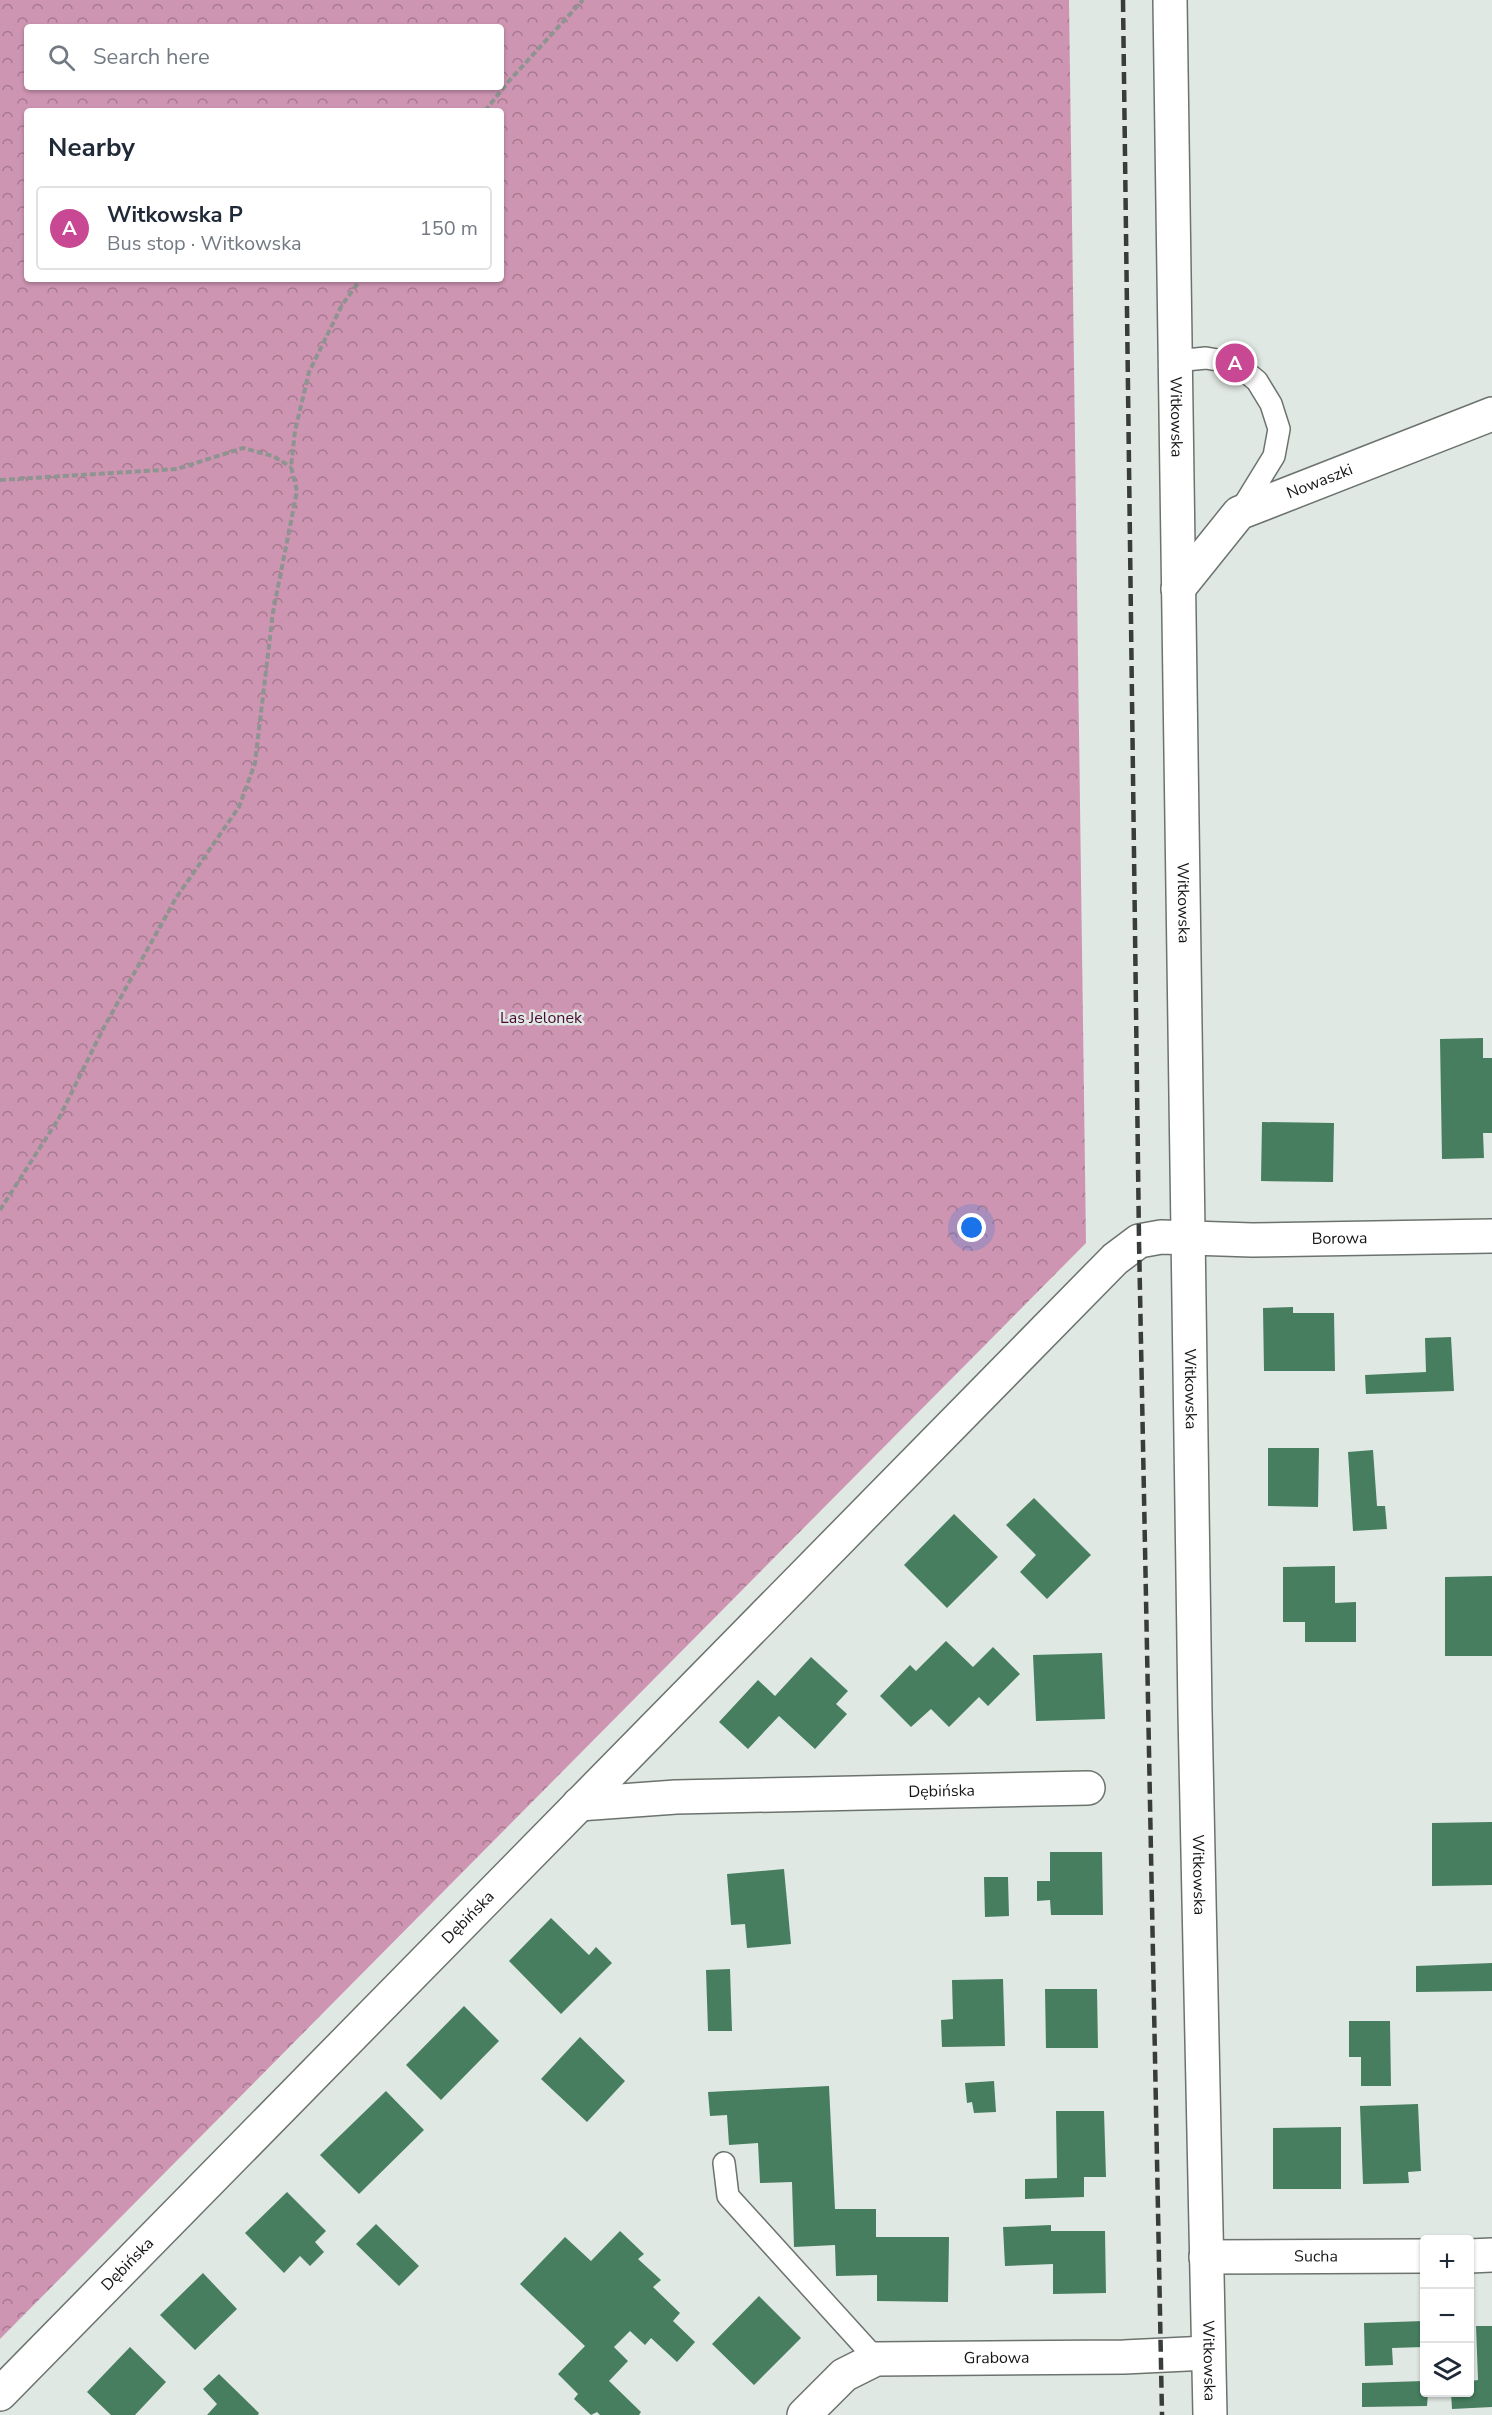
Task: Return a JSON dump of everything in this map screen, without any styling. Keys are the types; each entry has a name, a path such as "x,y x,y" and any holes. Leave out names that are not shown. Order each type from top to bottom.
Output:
{"street":[{"name":"Witkowska","path":"1170,0 1187,1238 1210,2415"},
{"name":"Nowaszki","path":"1178,589 1239,513 1492,414"},
{"name":"Borowa","path":"579,1804 1115,1259 1139,1241 1161,1237 1252,1240 1492,1236"},
{"name":"Dębińska","path":"0,2394 579,1804 676,1797 1088,1788"},
{"path":"1474,2256 1492,2255"},
{"name":"Sucha","path":"1206,2257 1420,2256"},
{"name":"Grabowa","path":"804,2415 844,2375 876,2359 1124,2357 1208,2353"}],"lane":[{"path":"1175,361 1206,358 1235,363 1257,381 1271,404 1279,429 1274,456 1239,513"},
{"path":"724,2163 728,2196 876,2359"}],"path":[{"path":"504,87 583,0"},
{"path":"487,108 502,90"},
{"path":"0,1210 59,1118 103,1029 176,898 239,807 255,763 273,612 297,491 291,467 295,431 309,372 342,305 359,282"},
{"path":"0,480 177,469 243,448 273,456 291,467"}],"green space":[{"name":"Las Jelonek","path":"0,0 1069,0 1086,1243 0,2339"}],"building":[{"path":"1483,1038 1483,1058 1492,1058 1492,1133 1483,1133 1484,1158 1442,1159 1440,1039"},
{"path":"1262,1122 1334,1123 1333,1182 1261,1181"},
{"path":"1293,1307 1293,1313 1334,1313 1335,1371 1264,1371 1263,1308"},
{"path":"1451,1337 1454,1391 1366,1394 1365,1375 1426,1372 1425,1338"},
{"path":"1268,1448 1319,1448 1318,1507 1268,1506"},
{"path":"1373,1450 1377,1506 1385,1506 1387,1529 1353,1531 1348,1452"},
{"path":"1034,1498 1091,1555 1047,1599 1020,1572 1036,1555 1006,1525"},
{"path":"954,1514 998,1557 947,1608 904,1565"},
{"path":"1335,1566 1335,1603 1356,1602 1356,1642 1305,1642 1305,1622 1283,1622 1283,1567"},
{"path":"1492,1576 1492,1656 1445,1656 1445,1577"},
{"path":"946,1641 973,1667 993,1647 1020,1674 988,1706 979,1697 949,1727 931,1709 911,1727 880,1696 910,1665 916,1671"},
{"path":"1102,1653 1105,1719 1036,1721 1033,1655"},
{"path":"811,1657 848,1691 836,1704 847,1714 815,1749 779,1716 748,1749 719,1722 758,1680 775,1696"},
{"path":"1492,1822 1492,1885 1432,1886 1432,1823"},
{"path":"1050,1852 1102,1852 1103,1915 1051,1915 1050,1900 1037,1901 1037,1881 1050,1881"},
{"path":"784,1869 791,1944 747,1948 745,1924 731,1925 727,1874"},
{"path":"984,1877 1008,1877 1009,1916 985,1917"},
{"path":"551,1918 589,1955 596,1947 612,1963 561,2014 509,1961"},
{"path":"1492,1963 1492,1991 1416,1992 1416,1966"},
{"path":"730,1969 732,2031 708,2031 706,1970"},
{"path":"1003,1979 1005,2046 942,2047 941,2020 953,2019 952,1980"},
{"path":"1045,1989 1097,1989 1098,2048 1046,2048"},
{"path":"464,2006 499,2041 441,2100 406,2065"},
{"path":"1349,2021 1390,2021 1391,2086 1361,2086 1361,2057 1349,2057"},
{"path":"580,2037 625,2081 587,2122 541,2079"},
{"path":"994,2081 996,2112 974,2113 972,2102 967,2103 965,2083"},
{"path":"829,2086 835,2209 876,2209 876,2237 949,2237 948,2302 877,2301 877,2275 836,2276 835,2245 794,2247 792,2182 760,2183 758,2143 729,2145 727,2115 710,2116 708,2092"},
{"path":"386,2091 424,2130 359,2194 320,2155"},
{"path":"1418,2104 1421,2171 1408,2172 1409,2183 1363,2184 1360,2106"},
{"path":"1056,2111 1104,2111 1106,2177 1084,2177 1084,2197 1025,2199 1025,2179 1057,2178"},
{"path":"1341,2127 1341,2189 1273,2189 1273,2128"},
{"path":"287,2192 326,2231 315,2242 324,2252 310,2266 300,2256 284,2273 245,2233"},
{"path":"376,2224 419,2266 399,2286 356,2244"},
{"path":"1051,2225 1051,2231 1105,2231 1106,2293 1053,2294 1053,2264 1005,2266 1003,2227"},
{"path":"620,2231 644,2254 638,2259 661,2280 653,2287 680,2313 673,2321 695,2342 677,2362 651,2338 645,2345 630,2331 614,2347 628,2361 609,2381 641,2412 639,2415 600,2415 597,2412 591,2415 574,2399 578,2394 558,2374 585,2346 520,2284 565,2237 591,2261"},
{"path":"203,2273 237,2309 195,2350 160,2315"},
{"path":"759,2296 801,2338 754,2385 712,2344"},
{"path":"1420,2321 1420,2347 1392,2348 1393,2365 1365,2366 1364,2323"},
{"path":"1476,2326 1492,2326 1492,2407 1452,2409 1451,2397 1474,2397 1474,2380 1478,2380"},
{"path":"130,2347 166,2382 135,2415 111,2415 87,2392"},
{"path":"219,2374 259,2413 258,2415 207,2415 217,2404 203,2389"},
{"path":"1420,2381 1420,2397 1428,2397 1427,2406 1362,2407 1362,2383"}],"railway":[{"path":"1123,0 1139,1241 1162,2415"}],"place":[{"name":"Witkowska P","path":"1235,363"}]}
